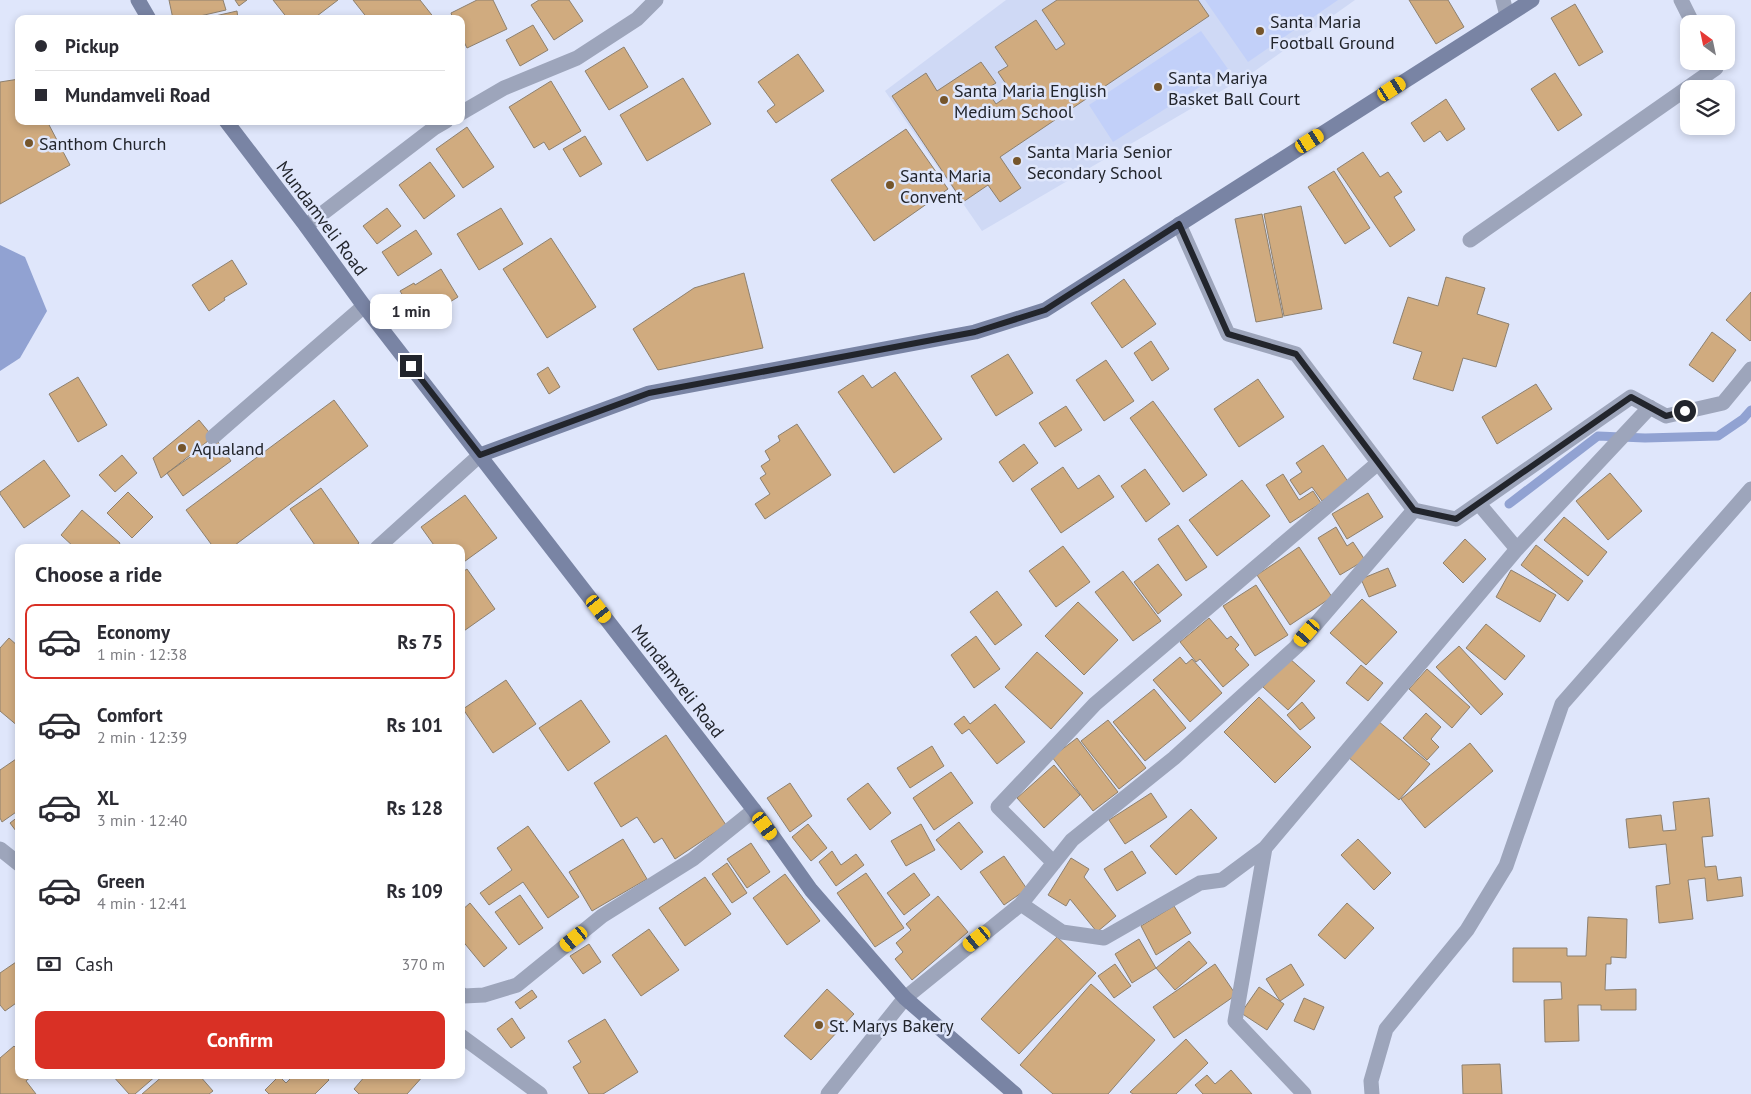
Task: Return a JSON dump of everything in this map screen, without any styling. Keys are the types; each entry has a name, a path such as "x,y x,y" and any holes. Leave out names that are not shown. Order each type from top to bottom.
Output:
{"main road":[{"path":"138,0 147,15"},
{"path":"480,455 649,393 975,332 1045,310 1532,0"},
{"name":"Mundamveli Road","path":"229,125 364,306 754,810 811,890 905,998 1015,1094"}],"street":[{"path":"465,111 504,88 577,58 637,18 656,0"},
{"path":"1503,0 1507,16"},
{"path":"1680,0 1688,15"},
{"path":"1470,240 1713,70"},
{"path":"306,226 439,125"},
{"path":"1179,224 1228,334 1296,354 1414,510 1456,519 1631,397 1666,416 1724,403 1751,368"},
{"path":"213,437 364,306"},
{"path":"1021,904 1062,932 1104,938 1200,883 1222,880 1265,848 1517,549 1650,407"},
{"path":"380,544 480,455"},
{"path":"1054,863 998,807 1095,704 1378,463"},
{"path":"1372,1094 1371,1081 1386,1029 1467,930 1506,866 1562,704 1751,489"},
{"path":"1479,504 1517,549"},
{"path":"828,1094 905,998 1021,904 1072,840 1174,758 1296,647 1414,510"},
{"path":"465,996 484,995 517,985 602,916 693,859 754,810"},
{"path":"1265,848 1234,1021 1304,1094"},
{"path":"0,849 15,861"},
{"path":"465,1039 540,1094"}],"shaded area":[{"name":"Santa Maria Senior Secondary School","path":"1006,0 1355,0 1252,73 982,231 885,91"},
{"name":"Santa Maria Football Ground","path":"1205,0 1338,0 1248,62"},
{"name":"Santa Mariya Basket Ball Court","path":"1201,31 1228,69 1113,142 1089,105"},
{"path":"0,245 25,257 47,311 20,358 0,371"}],"building":[{"path":"169,0 223,0 226,10 204,15 172,15"},
{"path":"235,0 247,0 239,6"},
{"path":"273,0 338,0 318,15 285,15"},
{"path":"353,0 420,0 432,15 365,15"},
{"path":"477,0 493,0 507,29 467,48 465,44 465,15 452,15 451,13"},
{"path":"539,0 569,0 583,21 554,40 531,5"},
{"name":"Santa Maria English Medium School","path":"1057,0 1198,0 1209,16 1000,157 1021,188 1000,202 988,185 963,202 892,96 926,73 937,91 981,62 996,83 986,89 996,104 1012,93 998,72 1008,66 995,47 1036,20 1056,50 1065,44 1042,10"},
{"path":"1409,0 1448,0 1464,27 1436,44"},
{"path":"1575,4 1603,52 1579,66 1551,18"},
{"path":"237,11 238,15 220,15"},
{"path":"533,25 548,50 520,66 506,40"},
{"path":"624,47 648,87 609,110 585,71"},
{"path":"798,54 824,91 776,123 767,111 775,105 758,82"},
{"path":"1555,73 1582,115 1558,131 1531,89"},
{"path":"683,78 711,124 647,161 620,115"},
{"name":"Santhom Church","path":"15,80 15,125 49,125 70,165 0,204 0,82"},
{"path":"551,81 581,131 549,150 544,142 534,148 509,107"},
{"path":"1446,99 1465,129 1447,141 1440,131 1424,142 1411,123"},
{"path":"467,127 494,167 463,188 436,149"},
{"name":"Santa Maria Convent","path":"906,129 948,189 874,241 831,180"},
{"path":"585,136 602,164 580,177 563,149"},
{"path":"1363,152 1380,177 1388,172 1402,192 1394,197 1415,230 1390,247 1337,169"},
{"path":"430,162 455,196 424,219 399,185"},
{"path":"1334,171 1370,228 1345,244 1308,187"},
{"path":"1301,206 1322,309 1284,316 1264,214"},
{"path":"387,208 401,226 377,244 363,226"},
{"path":"501,208 523,244 479,270 457,234"},
{"path":"1262,214 1283,317 1256,322 1235,219"},
{"path":"416,230 432,254 398,276 382,252"},
{"path":"551,238 596,307 547,338 503,269"},
{"path":"232,260 247,284 224,298 225,300 209,311 192,285"},
{"path":"441,269 458,297 419,321 400,291 414,283 415,285"},
{"path":"744,273 763,348 658,370 633,329 694,288"},
{"path":"1446,277 1485,288 1477,314 1509,324 1496,367 1463,358 1453,391 1413,379 1422,352 1393,343 1408,297 1438,306"},
{"path":"1124,279 1156,324 1122,348 1091,303"},
{"path":"1751,292 1751,340 1750,341 1726,320"},
{"path":"392,298 402,314 391,321 381,304"},
{"path":"1712,332 1736,350 1713,382 1689,365"},
{"path":"1151,341 1169,369 1152,381 1134,353"},
{"path":"1008,354 1033,393 996,416 971,376"},
{"path":"1106,360 1134,401 1104,421 1076,380"},
{"path":"548,367 560,387 549,394 537,374"},
{"path":"895,372 942,439 894,473 838,392 863,375 872,388"},
{"path":"78,377 107,425 78,442 49,394"},
{"path":"1258,379 1284,417 1239,447 1214,409"},
{"path":"1536,384 1552,409 1497,444 1482,417"},
{"path":"334,400 368,446 236,544 211,544 186,510"},
{"path":"1153,401 1207,475 1183,492 1130,418"},
{"path":"1066,406 1082,430 1055,447 1039,423"},
{"name":"Aqualand","path":"199,420 213,437 161,478 153,458"},
{"path":"797,424 831,475 765,519 755,504 770,494 760,478 766,474 761,466 770,460 765,451 780,441 778,436"},
{"path":"216,439 231,461 183,496 167,473"},
{"path":"1024,444 1038,463 1013,482 999,462"},
{"path":"1323,445 1349,483 1322,501 1312,487 1300,495 1290,480 1302,472 1296,463"},
{"path":"122,455 137,473 115,492 99,475"},
{"path":"44,460 70,496 24,528 0,492"},
{"path":"1063,467 1078,489 1099,475 1114,497 1061,533 1031,489"},
{"path":"1145,469 1170,504 1146,522 1121,486"},
{"path":"1610,473 1642,511 1608,540 1576,501"},
{"path":"1283,474 1299,500 1313,491 1321,503 1290,523 1266,485"},
{"path":"1242,480 1270,516 1217,556 1189,520"},
{"path":"321,488 359,543 314,544 290,509"},
{"path":"128,492 153,517 132,538 107,513"},
{"path":"1368,493 1383,517 1347,539 1332,514"},
{"path":"465,495 497,538 465,561 465,544 433,544 421,527"},
{"path":"82,510 120,543 71,544 61,535"},
{"path":"1564,517 1607,552 1588,576 1544,540"},
{"path":"1178,525 1207,567 1186,581 1158,539"},
{"path":"1336,527 1347,546 1353,542 1365,560 1340,575 1318,538"},
{"path":"1465,539 1486,559 1463,583 1443,563"},
{"path":"1536,545 1583,581 1568,601 1521,565"},
{"path":"1063,546 1090,582 1056,607 1029,571"},
{"path":"1299,547 1332,597 1290,625 1257,575"},
{"path":"1158,564 1182,595 1158,614 1134,582"},
{"path":"1388,568 1396,586 1369,597 1361,579"},
{"path":"467,569 495,609 465,630 465,570"},
{"path":"1511,570 1556,595 1540,622 1496,597"},
{"path":"1123,571 1161,621 1133,641 1095,592"},
{"path":"1256,585 1288,635 1255,656 1223,606"},
{"path":"997,591 1022,625 995,645 970,612"},
{"path":"1362,599 1397,632 1366,665 1330,633"},
{"path":"1078,602 1118,640 1084,675 1045,636"},
{"path":"1209,618 1227,639 1231,636 1239,645 1235,649 1249,665 1223,687 1200,659 1196,662 1180,642"},
{"path":"1486,624 1525,656 1505,680 1466,648"},
{"path":"976,636 1000,669 974,688 951,655"},
{"path":"9,638 15,643 15,724 0,711 0,648"},
{"path":"1459,646 1503,694 1481,715 1436,667"},
{"path":"1037,652 1083,693 1051,729 1005,687"},
{"path":"1180,657 1186,664 1192,659 1222,693 1190,722 1153,680"},
{"path":"1289,658 1315,681 1288,710 1263,687"},
{"path":"1361,665 1383,683 1368,701 1346,683"},
{"path":"1427,669 1470,707 1452,728 1409,689"},
{"path":"506,680 536,724 493,753 465,712 465,708"},
{"path":"1154,689 1186,728 1145,761 1113,722"},
{"path":"1259,697 1311,747 1275,783 1224,732"},
{"path":"581,700 610,742 568,771 539,728"},
{"path":"1302,702 1315,718 1300,730 1287,715"},
{"path":"995,704 1025,742 997,764 969,729 962,734 954,724 964,716 970,724"},
{"path":"1426,713 1441,727 1431,739 1439,747 1427,760 1403,738"},
{"path":"1108,720 1146,768 1119,789 1081,741"},
{"path":"1378,721 1430,764 1399,800 1348,757"},
{"path":"666,735 726,825 675,859 662,838 654,843 637,817 621,827 594,783"},
{"path":"1077,738 1118,792 1093,811 1052,757"},
{"path":"1470,743 1493,771 1425,828 1401,799"},
{"path":"932,746 944,766 910,788 897,768"},
{"path":"15,760 15,813 2,822 0,818 0,770"},
{"path":"1054,765 1080,795 1044,828 1017,798"},
{"path":"951,772 973,803 934,830 913,798"},
{"path":"790,783 812,816 790,832 767,798"},
{"path":"868,783 891,813 870,830 847,799"},
{"path":"1151,793 1167,817 1125,844 1109,820"},
{"path":"1709,798 1713,836 1702,837 1705,867 1716,866 1718,880 1741,877 1743,896 1707,901 1705,878 1688,880 1693,919 1659,923 1656,886 1670,884 1666,844 1629,848 1626,819 1661,815 1663,831 1676,830 1673,802"},
{"path":"1191,809 1217,838 1176,875 1150,846"},
{"path":"15,819 15,830 10,823"},
{"path":"959,822 983,852 961,870 936,840"},
{"path":"808,824 827,848 811,861 792,837"},
{"path":"921,824 935,850 906,866 891,841"},
{"path":"528,826 579,897 548,918 523,882 489,905 480,893 512,870 497,848"},
{"path":"623,839 647,879 592,911 569,872"},
{"path":"1358,839 1391,873 1374,890 1341,855"},
{"path":"751,843 770,872 747,888 727,859"},
{"path":"832,851 841,865 856,854 864,865 836,886 819,862"},
{"path":"1132,851 1146,873 1117,891 1104,869"},
{"path":"1004,856 1027,889 1004,905 980,872"},
{"path":"1071,858 1089,869 1084,877 1116,916 1097,932 1070,899 1066,906 1048,895"},
{"path":"727,863 747,893 732,903 712,874"},
{"path":"866,873 904,928 875,947 837,893"},
{"path":"914,873 930,895 904,915 887,893"},
{"path":"785,874 820,921 787,945 753,898"},
{"path":"705,877 731,914 685,946 659,908"},
{"path":"520,895 543,928 519,945 495,912"},
{"path":"938,896 968,932 912,980 895,959 903,952 896,943 911,930 906,924"},
{"path":"470,903 507,948 484,967 465,944 465,907"},
{"path":"1347,903 1374,928 1345,959 1318,935"},
{"path":"1174,906 1191,933 1156,955 1141,926"},
{"path":"1588,917 1627,919 1626,958 1611,957 1611,964 1606,964 1605,990 1636,989 1636,1010 1601,1010 1601,1005 1578,1005 1579,1041 1545,1042 1544,1000 1562,999 1561,982 1513,982 1513,948 1567,948 1567,956 1586,956"},
{"path":"649,929 679,970 641,996 612,955"},
{"path":"1057,937 1096,973 1019,1054 981,1019"},
{"path":"1139,939 1156,968 1132,983 1115,954"},
{"path":"1189,941 1207,963 1175,990 1156,968"},
{"path":"589,944 601,962 583,974 570,956"},
{"path":"15,963 15,1004 5,1011 0,1005 0,973"},
{"path":"1115,964 1131,986 1114,998 1098,976"},
{"path":"1215,964 1236,995 1174,1038 1153,1007"},
{"path":"1291,964 1304,985 1280,1001 1266,979"},
{"path":"1091,984 1155,1040 1108,1094 1053,1094 1020,1065"},
{"path":"1259,987 1284,1004 1267,1030 1241,1013"},
{"name":"St. Marys Bakery","path":"827,989 854,1014 811,1060 784,1036"},
{"path":"532,990 537,997 520,1009 515,1002"},
{"path":"1304,998 1324,1007 1314,1030 1294,1021"},
{"path":"512,1018 525,1038 511,1048 497,1029"},
{"path":"605,1019 638,1072 603,1094 589,1094 573,1067 581,1062 568,1041"},
{"path":"1186,1039 1208,1063 1176,1094 1133,1094 1130,1092"},
{"path":"15,1047 15,1079 28,1079 26,1081 36,1094 0,1094 0,1058"},
{"path":"1500,1064 1502,1094 1463,1094 1462,1065"},
{"path":"1231,1070 1252,1094 1203,1094 1195,1085 1207,1075 1215,1084"},
{"path":"116,1079 152,1079 135,1094 129,1094"},
{"path":"159,1079 202,1079 213,1091 209,1094 142,1094"},
{"path":"276,1079 282,1079 286,1083 290,1079 329,1080 315,1094 269,1094 265,1090"},
{"path":"363,1079 420,1079 407,1094 359,1094 354,1089"}],"waterway":[{"path":"1509,504 1598,436 1645,438 1718,436 1743,419 1751,410"}],"place":[{"name":"Santa Maria Football Ground","path":"1260,31"},
{"name":"Santa Mariya Basket Ball Court","path":"1158,87"},
{"name":"Santa Maria English Medium School","path":"944,100"},
{"name":"Santhom Church","path":"29,143"},
{"name":"Santa Maria Senior Secondary School","path":"1017,161"},
{"name":"Santa Maria Convent","path":"890,185"},
{"name":"Aqualand","path":"182,448"},
{"name":"St. Marys Bakery","path":"819,1025"}],"route":[{"path":"411,366 480,455 649,393 975,332 1045,310 1179,224 1228,334 1296,354 1414,510 1456,519 1631,397 1666,416 1685,411"}]}
